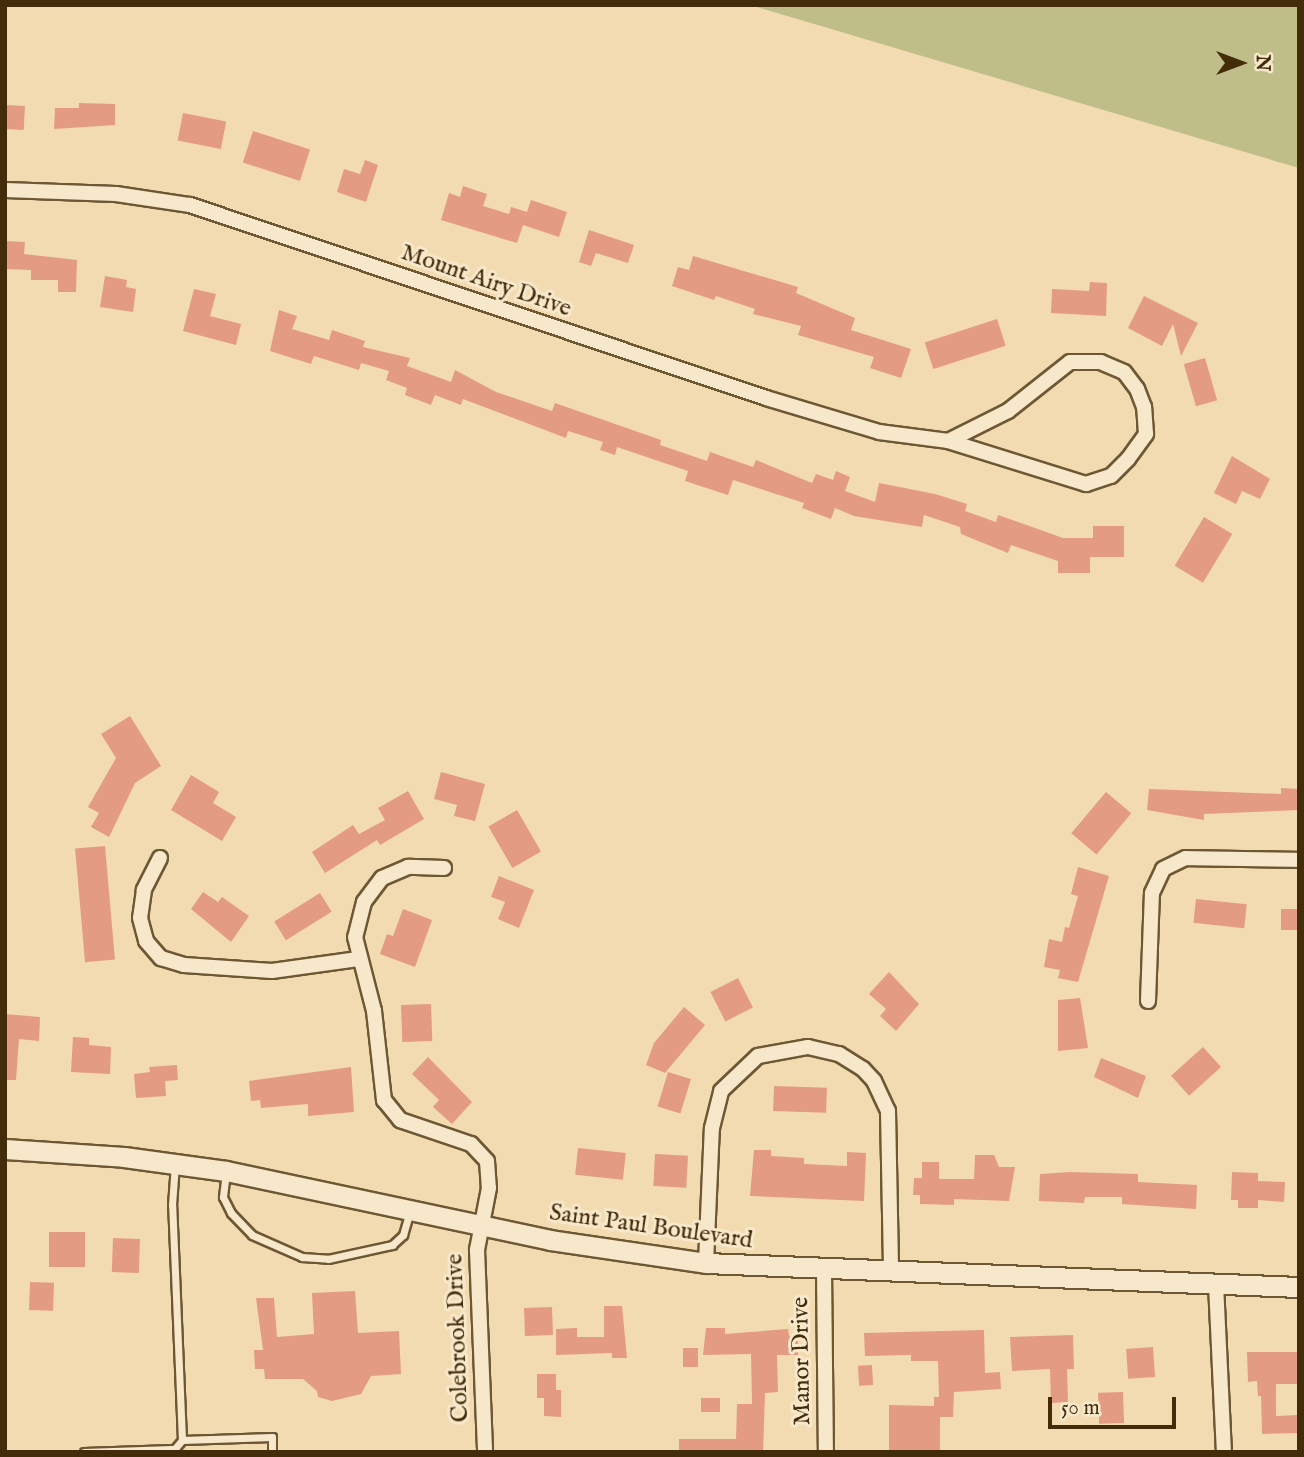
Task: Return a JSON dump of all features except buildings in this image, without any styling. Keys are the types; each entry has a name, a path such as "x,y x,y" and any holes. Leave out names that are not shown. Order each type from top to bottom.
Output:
{"street":[{"name":"Mount Airy Drive","path":"5,190 116,194 190,205 766,398 889,435 948,441 1086,484 1111,475 1128,459 1146,434 1144,407 1124,372 1101,362 1070,362 1008,411 948,441"},
{"path":"160,858 144,890 139,918 146,941 161,958 184,965 272,971 358,959"},
{"path":"1148,1001 1152,893 1163,869 1186,858 1299,860"},
{"name":"Colebrook Drive","path":"444,868 394,871 372,889 358,917 358,959 374,1010 384,1100 400,1120 457,1138 480,1153 489,1173 480,1224 485,1452"},
{"path":"706,1263 712,1128 721,1091 758,1056 808,1047 839,1054 863,1069 874,1081 888,1111 891,1272"},
{"name":"Saint Paul Boulevard","path":"5,1149 175,1163 226,1171 615,1252 706,1263 824,1270 1299,1287"},
{"name":"Manor Drive","path":"824,1270 826,1452"},
{"path":"1216,1284 1224,1452"}],"lane":[{"path":"175,1163 172,1205 182,1440"},
{"path":"226,1171 223,1197 231,1213 252,1235 302,1257 328,1259 392,1245 403,1236 410,1208"},
{"path":"84,1452 172,1450 182,1440 271,1437 272,1452"}],"shaded area":[{"path":"750,5 1299,5 1299,168"}]}
